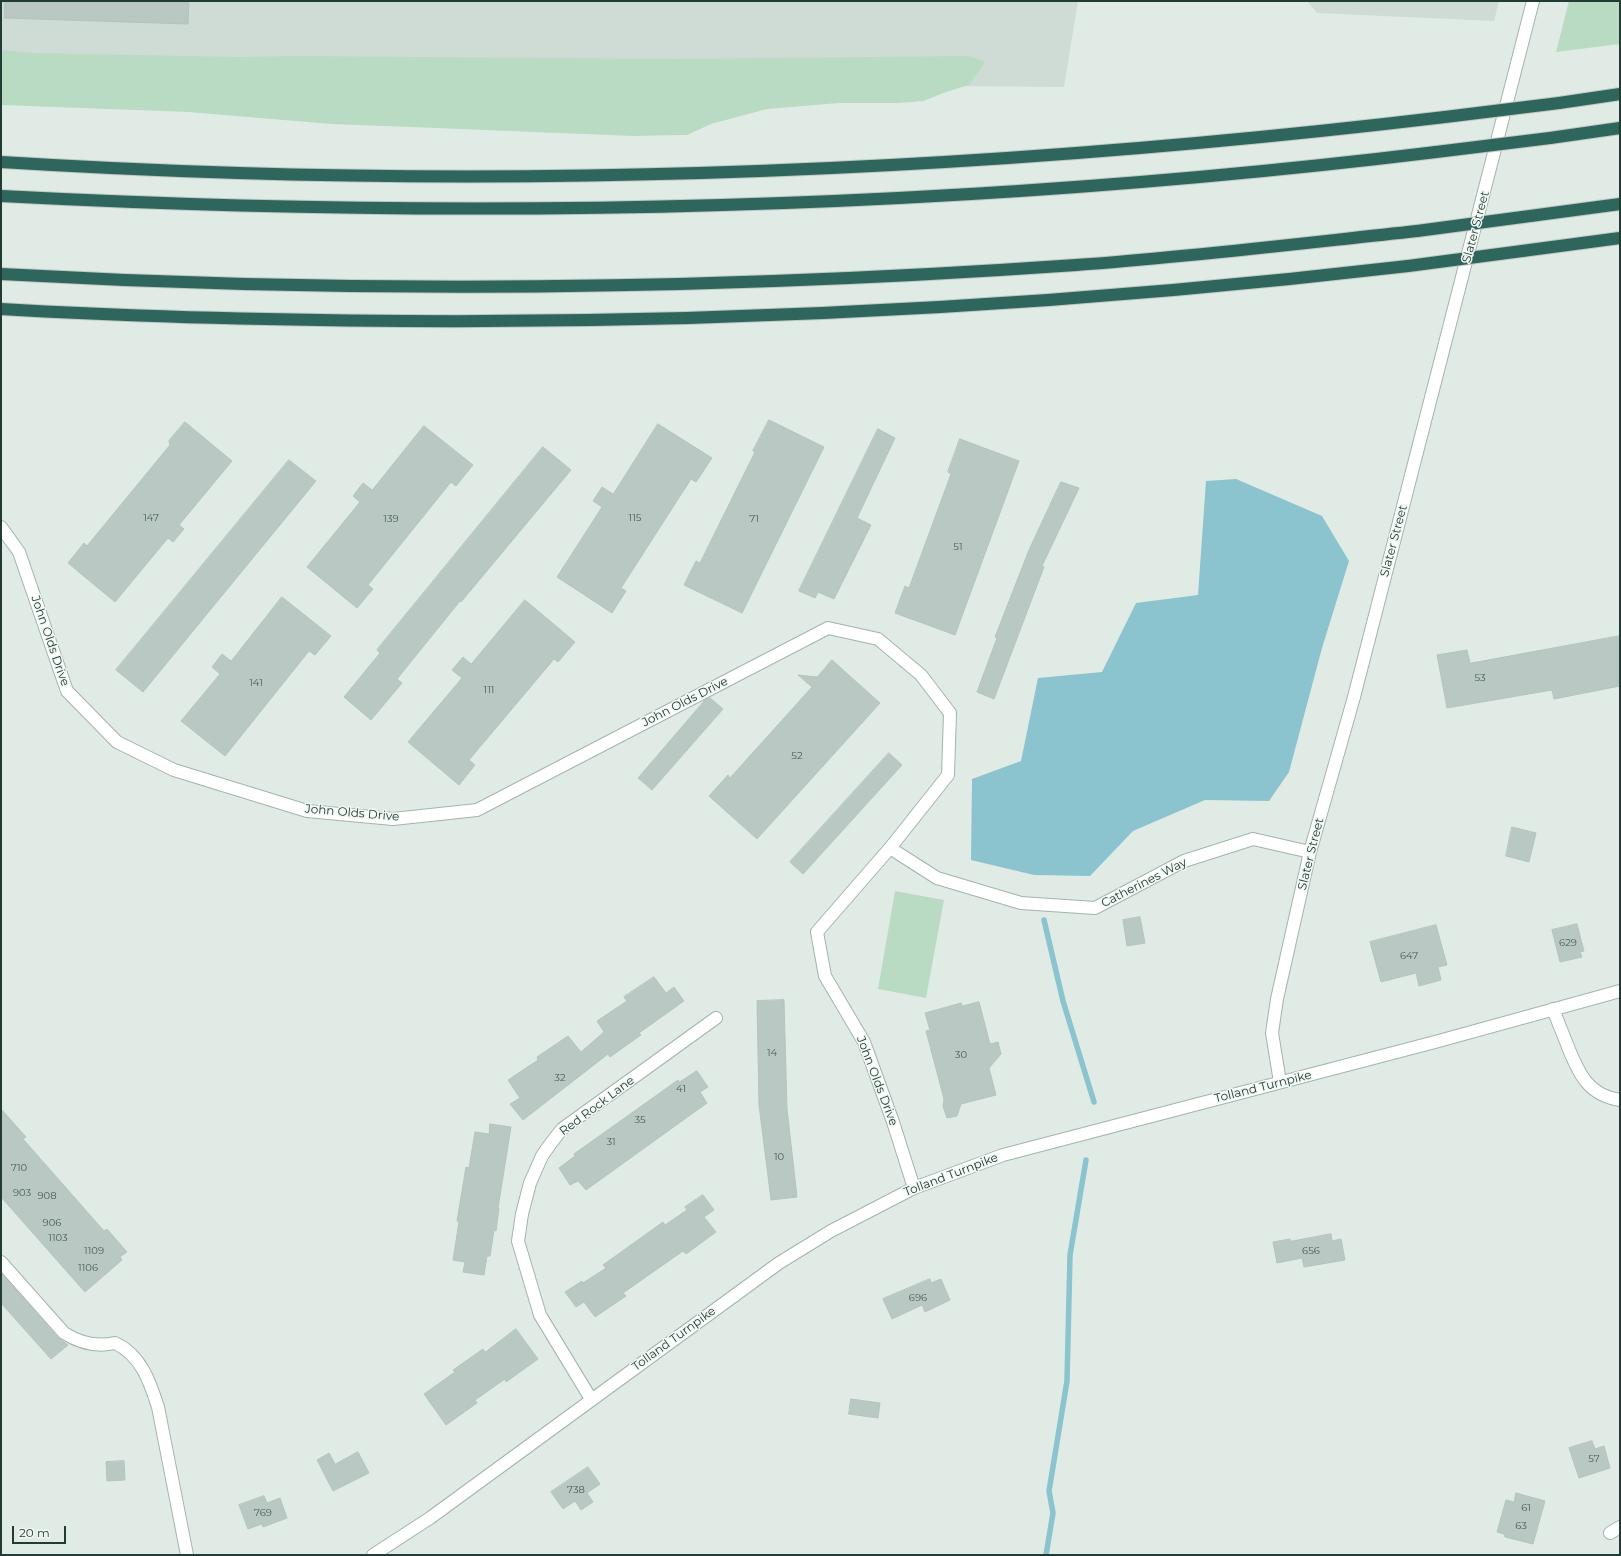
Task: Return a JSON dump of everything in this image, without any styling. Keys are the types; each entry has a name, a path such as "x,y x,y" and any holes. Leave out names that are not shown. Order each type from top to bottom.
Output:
{"highway":[{"path":"1,162 159,170 341,174 535,175 726,172 905,164 1109,151 1445,117 1620,94"},
{"path":"1,196 175,204 362,208 570,209 723,206 936,197 1106,185 1283,170 1550,138 1620,128"},
{"path":"1,274 127,281 281,286 475,288 670,285 904,276 1076,265 1238,250 1417,231 1620,204"},
{"path":"1,309 111,315 319,320 498,322 738,317 940,307 1174,291 1408,266 1620,238"}],"street":[{"name":"Slater Street","path":"1280,1082 1272,1033 1276,999 1310,852 1354,697 1533,1"},
{"name":"John Olds Drive","path":"1,527 19,552 67,691 118,742 174,770 307,811 393,819 477,810 828,628 878,639 921,675 950,713 948,775 890,848 817,932 825,976 864,1042 893,1122 914,1188"},
{"name":"Catherines Way","path":"890,848 937,878 1021,903 1095,908 1184,861 1253,839 1310,852"},
{"name":"Tolland Turnpike","path":"373,1555 430,1518 779,1263 831,1231 914,1188 1003,1155 1435,1042 1620,991"},
{"path":"1553,1009 1576,1066 1585,1081 1599,1093 1620,1100"},
{"name":"Red Rock Lane","path":"591,1399 540,1315 530,1284 518,1241 522,1214 530,1182 542,1156 562,1129 716,1018"},
{"path":"1,1262 64,1333 73,1339 89,1343 116,1343 131,1353 139,1362 145,1372 160,1412 187,1555"}],"shaded area":[{"path":"1,1 1078,1 1064,87 1,78"},
{"path":"1307,1 1499,1 1494,21 1317,13"}],"green space":[{"path":"1569,1 1620,1 1620,44 1556,52"},
{"path":"1,50 34,53 238,57 297,56 676,59 968,56 984,61 984,64 969,85 923,101 899,103 839,103 767,109 711,124 687,135 633,136 331,124 188,112 1,105"},
{"path":"895,891 944,900 926,998 878,989"}],"water":[{"path":"1236,479 1322,516 1349,561 1322,648 1289,772 1269,801 1205,800 1133,831 1090,876 1034,875 971,860 972,779 1021,761 1038,678 1102,672 1136,603 1198,595 1206,481"}],"building":[{"path":"5,1 189,1 188,24 5,18"},
{"path":"769,420 824,447 742,613 684,585 696,561 700,563 755,452 753,451"},
{"path":"185,422 232,461 179,525 184,529 173,542 168,538 115,602 68,563 84,543 87,546 170,445 169,441"},
{"path":"658,424 712,458 696,482 691,479 621,588 626,591 612,613 557,577 602,507 593,501 602,487 613,494"},
{"path":"424,426 473,465 456,486 451,482 368,585 373,589 357,608 307,567 360,502 353,496 363,483 372,490"},
{"path":"878,429 895,438 857,518 871,525 834,599 818,592 815,598 799,591"},
{"path":"960,439 1019,461 955,635 895,613 905,586 909,588 951,474 948,472"},
{"path":"543,447 571,470 461,602 460,601 397,679 402,683 371,720 344,697 380,653 377,650"},
{"path":"289,460 316,481 143,692 116,670"},
{"path":"1061,482 1079,488 1042,566 1044,567 994,699 977,692 997,638 995,637 1029,550"},
{"path":"282,597 331,636 315,655 309,651 225,756 181,721 220,674 212,667 222,654 231,661"},
{"path":"525,600 575,642 558,662 554,659 469,760 475,765 459,785 408,742 462,678 452,670 463,657 471,664"},
{"path":"1620,636 1620,686 1554,699 1552,690 1447,708 1437,655 1467,650 1470,663"},
{"path":"832,660 880,703 757,839 709,796 728,775 730,778 812,687 798,675 817,677"},
{"path":"710,698 723,709 652,790 638,778 705,700"},
{"path":"889,753 902,765 803,874 790,862"},
{"path":"1512,827 1536,833 1529,862 1506,856"},
{"path":"1140,917 1145,943 1127,946 1123,920"},
{"path":"1577,924 1584,951 1580,952 1582,957 1560,962 1552,930"},
{"path":"1436,925 1447,965 1438,967 1441,980 1419,986 1416,973 1381,982 1370,942"},
{"path":"654,977 666,993 674,987 684,1001 639,1033 641,1035 610,1057 608,1054 523,1120 510,1104 520,1098 508,1080 538,1060 537,1057 568,1036 581,1052 604,1032 597,1021 627,1001 624,997"},
{"path":"784,1000 787,1109 797,1197 771,1200 759,1105 757,1001"},
{"path":"979,1002 990,1044 998,1042 1001,1054 989,1068 996,1095 961,1104 957,1116 947,1118 943,1106 944,1099 926,1031 930,1030 925,1013 961,1003 962,1006"},
{"path":"697,1071 708,1087 700,1092 707,1103 586,1190 578,1181 570,1185 559,1168 575,1156 574,1154 678,1080 679,1082"},
{"path":"1,1109 26,1137 23,1139 104,1231 107,1229 127,1252 120,1257 122,1260 85,1292 1,1197"},
{"path":"490,1124 511,1127 498,1208 496,1231 494,1230 490,1256 487,1256 484,1275 463,1272 465,1262 453,1260 459,1222 457,1221 466,1167 469,1168 475,1132 489,1134"},
{"path":"703,1195 714,1210 704,1217 716,1232 686,1254 683,1251 623,1293 626,1296 595,1317 584,1302 576,1307 565,1292 582,1281 583,1283 606,1268 603,1265 663,1222 665,1225 687,1210 685,1207"},
{"path":"1331,1234 1332,1241 1341,1239 1345,1260 1304,1267 1302,1258 1277,1263 1273,1242 1290,1239 1291,1241"},
{"path":"1,1273 58,1338 68,1345 51,1359 1,1303"},
{"path":"930,1279 931,1283 941,1279 950,1300 925,1312 922,1305 892,1319 883,1299"},
{"path":"516,1329 538,1359 506,1382 505,1379 475,1400 477,1403 446,1425 424,1394 455,1372 453,1370 483,1349 485,1352"},
{"path":"851,1399 880,1403 878,1418 849,1414"},
{"path":"1592,1441 1595,1449 1604,1446 1610,1468 1579,1478 1569,1448"},
{"path":"358,1452 369,1473 333,1491 317,1460 329,1453 335,1464"},
{"path":"124,1461 125,1480 107,1481 106,1462"},
{"path":"588,1467 600,1484 587,1493 593,1502 581,1510 575,1501 563,1509 551,1492"},
{"path":"1516,1493 1545,1501 1533,1544 1505,1537 1504,1534 1497,1532 1506,1500 1514,1502"},
{"path":"264,1496 267,1503 280,1498 287,1518 263,1527 262,1524 248,1529 239,1505"}],"waterway":[{"path":"1044,920 1063,1001 1094,1102"},
{"path":"1046,1555 1053,1513 1049,1491 1067,1381 1070,1255 1086,1160"}]}
